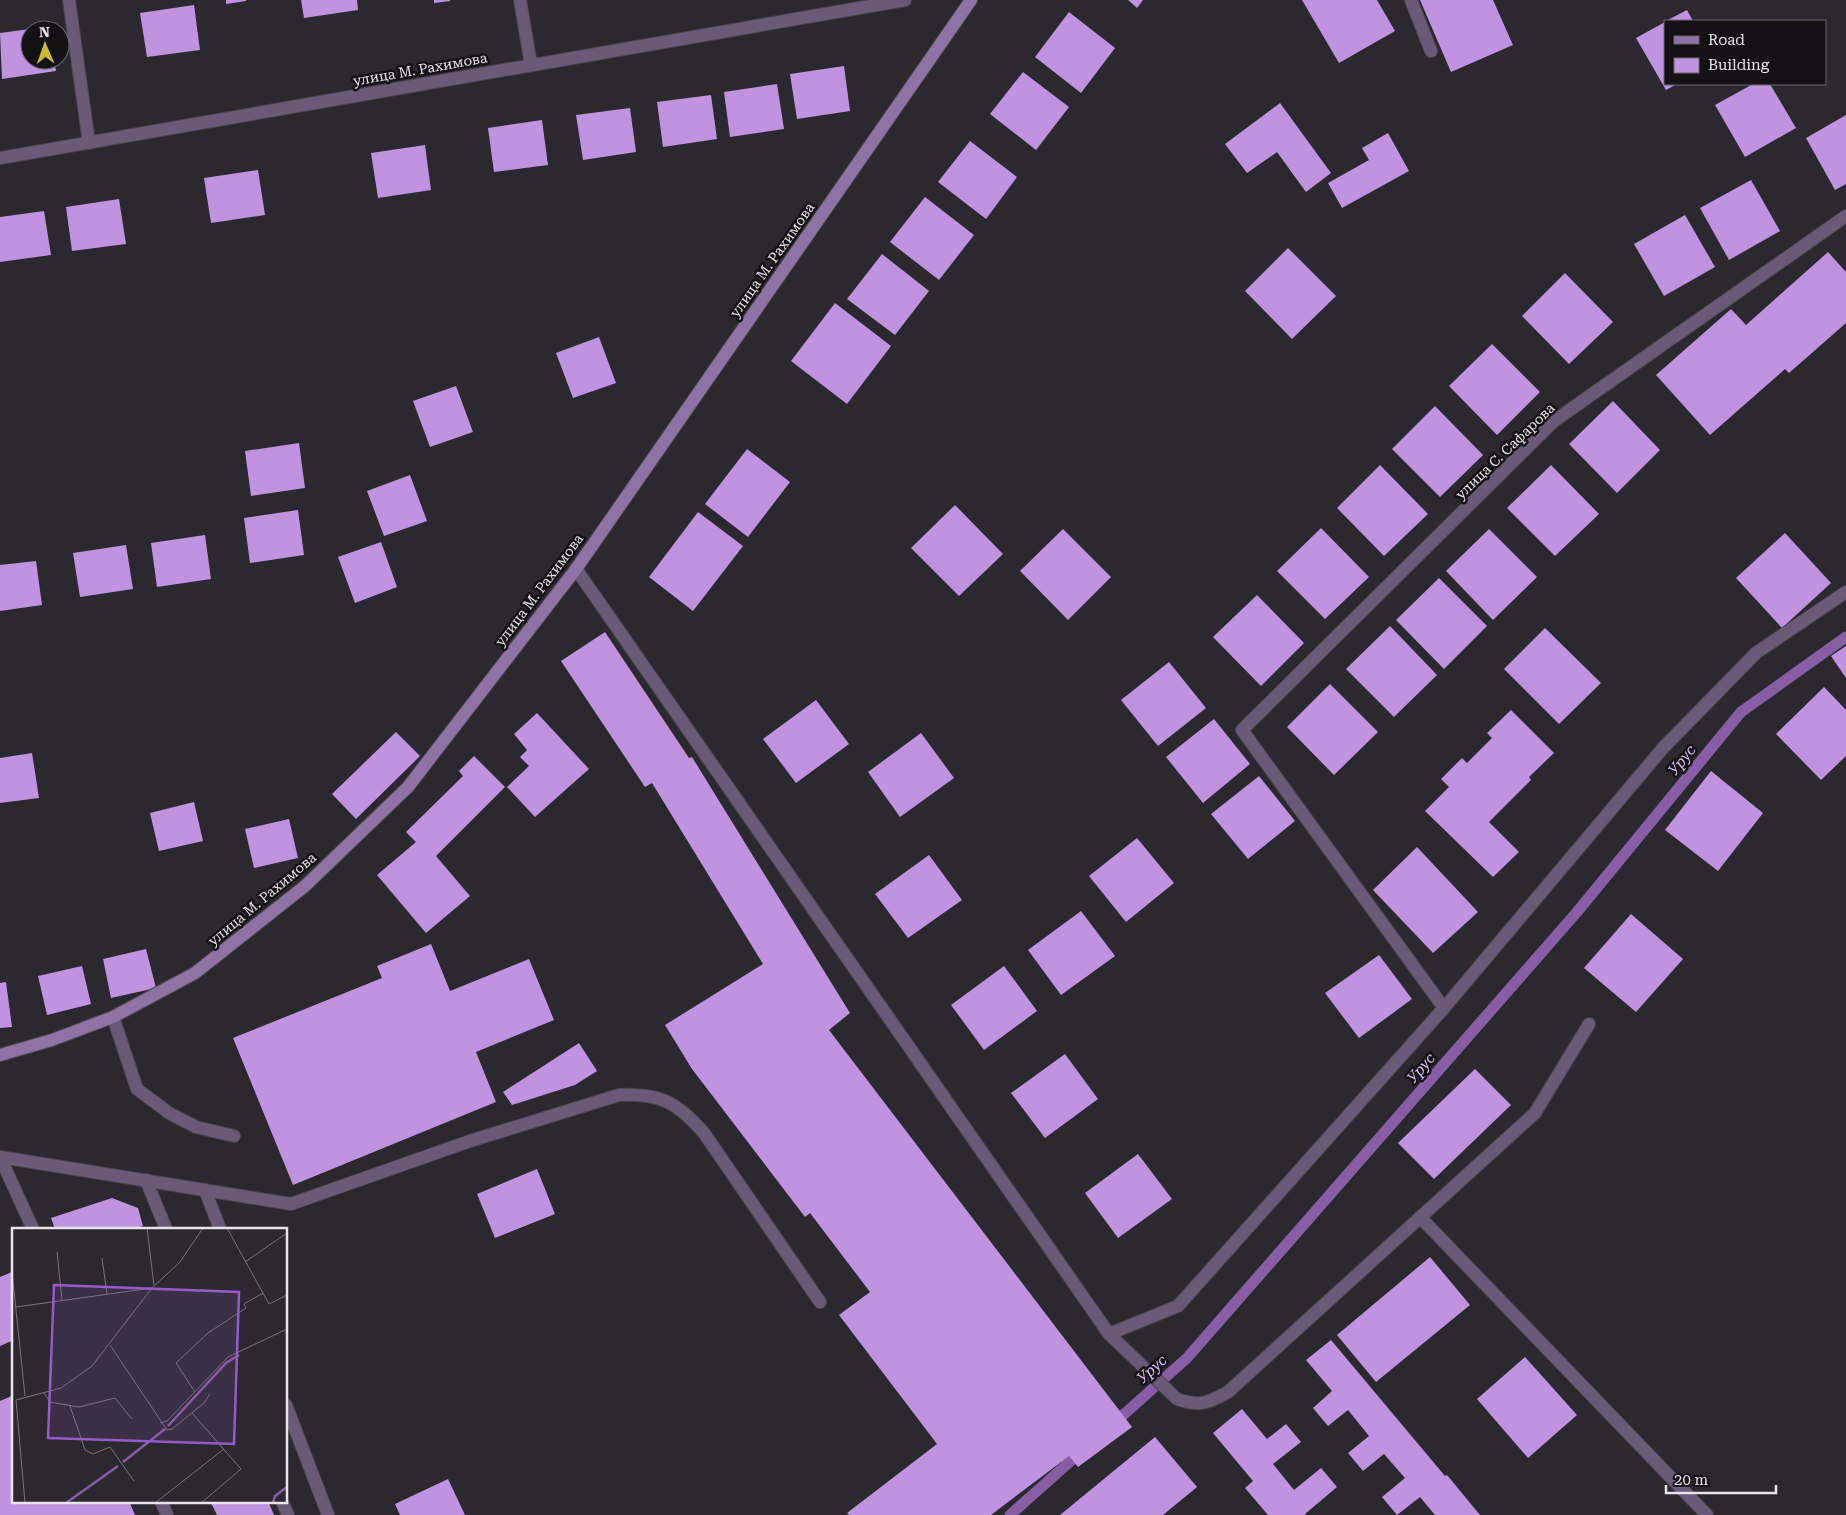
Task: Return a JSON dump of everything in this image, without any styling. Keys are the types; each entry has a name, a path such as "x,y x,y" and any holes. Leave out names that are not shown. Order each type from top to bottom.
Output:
{"street":[{"path":"69,0 89,143"},
{"path":"520,0 531,65"},
{"name":"улица М. Рахимова","path":"0,158 905,0"},
{"name":"улица М. Рахимова","path":"0,1056 52,1040 112,1017 195,973 305,886 408,786 576,569 971,0"},
{"path":"1411,0 1431,51"},
{"name":"улица С. Сафарова","path":"1444,1008 1242,730 1554,421 1846,216"},
{"path":"576,569 1108,1334 1177,1399 1202,1404 1228,1392 1535,1113 1588,1024"},
{"path":"1108,1334 1178,1306 1444,1008 1663,748 1756,653 1846,592"},
{"path":"112,1017 137,1088 169,1113 196,1127 234,1136"},
{"path":"0,1157 291,1204 470,1141 619,1095 645,1094 667,1100 687,1113 704,1133 820,1302"},
{"path":"0,1157 33,1228"},
{"path":"146,1180 166,1228"},
{"path":"205,1190 220,1228"},
{"path":"1420,1217 1707,1515"},
{"path":"288,1410 328,1515"},
{"path":"160,1502 167,1515"},
{"path":"282,1502 288,1515"}],"building":[{"path":"226,0 246,0 246,1 226,4"},
{"path":"301,0 357,0 358,10 304,18"},
{"path":"434,0 450,0 450,1 434,3"},
{"path":"1128,0 1143,0 1137,8"},
{"path":"1302,0 1377,0 1395,31 1339,63"},
{"path":"1420,0 1493,0 1513,45 1451,72"},
{"path":"194,5 200,50 147,57 140,13"},
{"path":"1687,10 1692,20 1668,20"},
{"path":"1069,12 1115,48 1081,93 1035,57"},
{"path":"1664,23 1664,85 1675,85 1666,90 1636,38"},
{"path":"20,30 20,70 56,71 2,79 0,33"},
{"path":"844,66 850,111 797,119 790,74"},
{"path":"1023,72 1069,107 1036,150 990,114"},
{"path":"777,84 784,129 730,137 724,92"},
{"path":"1751,85 1771,85 1796,128 1745,157 1715,105"},
{"path":"711,95 717,139 663,147 657,102"},
{"path":"1280,103 1331,173 1306,192 1277,152 1247,173 1225,144"},
{"path":"630,108 636,152 583,160 576,115"},
{"path":"1846,115 1846,184 1835,190 1806,138"},
{"path":"542,120 548,165 494,172 488,128"},
{"path":"1388,133 1409,171 1342,208 1328,183 1369,160 1362,148"},
{"path":"970,141 1017,177 986,219 938,182"},
{"path":"425,145 431,190 378,198 371,153"},
{"path":"258,170 265,215 211,223 204,178"},
{"path":"1751,180 1780,231 1729,260 1700,208"},
{"path":"925,197 974,235 939,280 890,242"},
{"path":"119,199 126,244 72,251 66,207"},
{"path":"44,211 51,255 0,262 0,217"},
{"path":"1685,215 1715,267 1664,296 1634,244"},
{"path":"1288,248 1336,296 1292,339 1245,291"},
{"path":"1828,252 1846,272 1846,323 1789,373 1785,369 1710,435 1656,375 1731,309 1746,325"},
{"path":"882,254 929,291 895,335 847,299"},
{"path":"1565,273 1613,322 1569,364 1522,316"},
{"path":"835,303 891,346 847,404 791,361"},
{"path":"599,337 616,383 573,398 556,353"},
{"path":"1492,344 1540,392 1497,435 1449,386"},
{"path":"456,386 473,432 430,447 413,401"},
{"path":"1613,401 1660,450 1617,493 1569,444"},
{"path":"1435,406 1483,455 1440,497 1392,449"},
{"path":"299,443 305,488 251,496 245,451"},
{"path":"747,449 790,482 748,537 705,504"},
{"path":"1380,465 1428,514 1384,556 1337,508"},
{"path":"1551,465 1599,514 1555,556 1507,508"},
{"path":"410,475 427,521 384,536 367,491"},
{"path":"955,505 1003,554 959,596 911,548"},
{"path":"298,510 304,555 250,563 244,518"},
{"path":"698,512 743,546 693,611 649,577"},
{"path":"1321,528 1369,577 1325,619 1277,571"},
{"path":"1063,529 1111,577 1068,620 1020,571"},
{"path":"1489,529 1537,577 1493,620 1446,571"},
{"path":"1785,533 1831,583 1782,628 1736,578"},
{"path":"205,535 211,579 157,587 151,543"},
{"path":"381,542 397,587 355,603 338,557"},
{"path":"126,545 133,589 80,597 73,553"},
{"path":"36,561 42,605 0,611 0,565"},
{"path":"1439,578 1487,626 1444,669 1396,620"},
{"path":"1257,595 1304,643 1261,686 1213,637"},
{"path":"1390,626 1437,675 1394,717 1346,669"},
{"path":"1545,628 1601,683 1559,724 1504,669"},
{"path":"605,632 689,758 692,757 850,1013 829,1030 1132,1427 1078,1467 1069,1456 991,1515 849,1515 847,1513 937,1444 839,1315 870,1292 810,1213 805,1217 692,1069 665,1025 763,964 652,783 645,787 561,661"},
{"path":"1846,646 1846,678 1831,656"},
{"path":"1169,662 1206,708 1158,746 1121,700"},
{"path":"1330,684 1378,732 1334,775 1287,727"},
{"path":"1824,687 1846,710 1846,756 1821,780 1776,734"},
{"path":"816,700 849,744 796,783 763,739"},
{"path":"1511,710 1554,753 1529,777 1531,780 1489,822 1519,852 1493,877 1425,811 1449,787 1441,779 1462,758 1467,763 1492,738 1487,733"},
{"path":"537,713 589,769 535,817 507,787 529,766 520,757 527,750 514,734"},
{"path":"1214,719 1250,764 1203,803 1166,757"},
{"path":"396,732 420,756 356,819 332,794"},
{"path":"921,733 954,778 900,817 868,772"},
{"path":"32,753 39,798 0,803 0,758"},
{"path":"474,756 505,787 436,856 470,896 426,933 377,875 416,842 406,832 463,776 459,771"},
{"path":"1711,771 1763,813 1718,871 1665,830"},
{"path":"1259,776 1295,821 1248,859 1211,814"},
{"path":"194,802 203,841 159,851 150,813"},
{"path":"289,819 298,858 254,868 245,829"},
{"path":"1137,838 1174,883 1126,922 1089,876"},
{"path":"1417,847 1478,912 1433,953 1373,890"},
{"path":"929,855 962,900 908,938 875,894"},
{"path":"1081,911 1115,956 1061,995 1028,950"},
{"path":"1631,914 1683,959 1636,1012 1584,968"},
{"path":"431,944 450,991 529,959 554,1020 476,1052 496,1102 293,1185 233,1038 382,978 377,966"},
{"path":"146,949 156,988 111,998 103,959"},
{"path":"1379,955 1412,999 1359,1038 1325,993"},
{"path":"82,966 91,1004 47,1015 38,976"},
{"path":"1004,966 1037,1011 984,1050 951,1005"},
{"path":"6,982 12,1027 0,1028 0,983"},
{"path":"579,1043 597,1071 575,1085 512,1105 503,1092"},
{"path":"1065,1054 1098,1099 1045,1138 1011,1093"},
{"path":"1475,1069 1511,1105 1434,1179 1398,1143"},
{"path":"1138,1154 1172,1199 1118,1238 1085,1193"},
{"path":"537,1169 555,1214 495,1238 477,1194"},
{"path":"112,1198 138,1208 143,1226 137,1228 55,1228 51,1218"},
{"path":"1430,1257 1470,1305 1376,1382 1337,1335"},
{"path":"12,1272 12,1341 0,1346 0,1277"},
{"path":"1331,1340 1480,1515 1435,1515 1420,1497 1397,1515 1382,1497 1405,1478 1384,1454 1363,1471 1348,1453 1369,1436 1348,1410 1328,1426 1313,1408 1332,1391 1306,1360"},
{"path":"1525,1357 1577,1415 1528,1458 1477,1399"},
{"path":"12,1396 12,1502 129,1502 135,1515 0,1515 0,1401"},
{"path":"1242,1409 1267,1439 1286,1424 1301,1442 1273,1464 1294,1490 1321,1468 1337,1487 1306,1515 1268,1515 1245,1488 1253,1481 1213,1433"},
{"path":"1155,1437 1197,1487 1163,1515 1060,1515"},
{"path":"448,1479 465,1515 400,1515 395,1504"},
{"path":"210,1502 268,1502 274,1515 217,1515"}],"waterway":[{"name":"Урус","path":"1112,1425 1187,1358 1577,912 1741,712 1846,637"},
{"name":"Урус","path":"1010,1515 1083,1450"}]}
